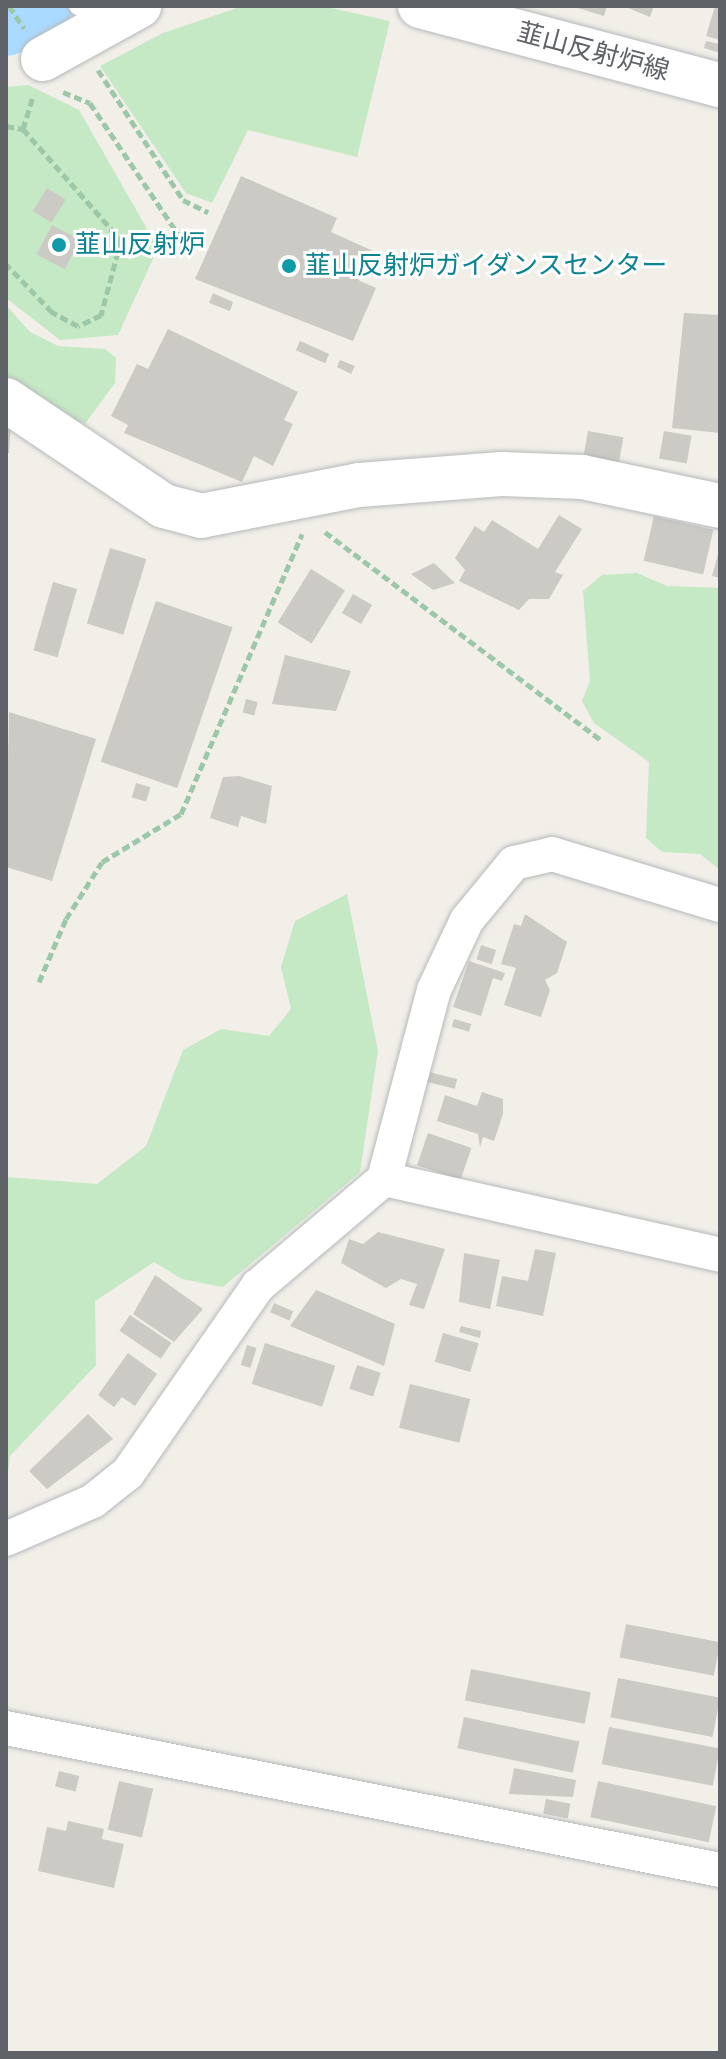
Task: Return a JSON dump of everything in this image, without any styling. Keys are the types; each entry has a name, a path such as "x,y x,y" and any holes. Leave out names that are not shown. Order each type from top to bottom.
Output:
{"street":[{"name":"韮山反射炉線","path":"420,6 720,85"},
{"path":"6,400 164,506 219,516 502,474 582,477 720,506"},
{"path":"6,1539 93,1501 128,1473 258,1286 384,1179 434,990 467,920 514,863 552,854 720,905"},
{"path":"384,1179 720,1255"},
{"path":"6,1728 720,1870"}],"path":[{"path":"9,6 79,25 183,200 208,212"},
{"path":"79,25 55,88 90,103 190,252"},
{"path":"6,126 23,129 121,240 101,315 78,326 52,312 6,264"},
{"path":"39,982 66,919 102,862 181,814 312,504 361,566 601,740"}],"green space":[{"path":"243,6 322,6 390,21 357,157 248,130 212,203 186,193 100,66 163,33"},
{"path":"28,85 79,110 158,248 118,335 60,340 6,298 6,87"},
{"path":"6,305 30,332 58,346 105,349 116,358 115,383 85,424 46,411 6,385"},
{"path":"637,573 667,586 720,588 720,870 700,854 662,852 646,838 649,762 594,723 582,701 590,681 583,591 602,575"},
{"path":"347,894 378,1051 360,1172 223,1287 182,1279 154,1262 95,1301 96,1365 10,1456 6,1491 6,1177 97,1184 146,1146 183,1050 221,1029 269,1036 291,1009 281,967 295,921"}],"building":[{"path":"571,6 607,6 604,16"},
{"path":"623,6 654,6 650,17"},
{"path":"715,6 720,6 720,40 706,36"},
{"path":"706,41 720,44 720,53 704,48"},
{"path":"241,176 337,218 331,232 373,251 360,281 376,288 353,341 195,279"},
{"path":"47,188 66,200 51,223 33,211"},
{"path":"52,225 80,240 65,269 37,254"},
{"path":"213,293 233,302 230,311 209,303"},
{"path":"684,313 720,315 720,433 672,428"},
{"path":"168,329 298,392 284,420 293,424 273,466 254,456 242,482 124,433 128,425 111,416 137,364 148,369"},
{"path":"300,341 329,354 325,363 296,350"},
{"path":"340,360 355,366 351,374 337,367"},
{"path":"6,426 11,426 9,453 6,453"},
{"path":"588,431 623,437 618,466 583,460"},
{"path":"664,431 692,436 687,463 659,459"},
{"path":"559,515 582,529 555,572 563,575 549,599 529,599 519,610 459,581 465,570 455,558 475,526 484,532 492,520 538,549"},
{"path":"654,516 713,530 703,575 644,561"},
{"path":"110,548 146,559 123,635 87,624"},
{"path":"720,551 720,578 712,576"},
{"path":"434,563 455,583 433,590 411,574"},
{"path":"311,569 345,590 312,644 278,622"},
{"path":"53,582 77,589 57,657 33,650"},
{"path":"353,594 372,605 361,624 342,613"},
{"path":"156,601 233,627 177,788 101,762"},
{"path":"285,655 351,671 336,711 272,704"},
{"path":"246,699 258,702 254,715 243,713"},
{"path":"9,712 96,739 52,881 6,867"},
{"path":"239,776 272,786 266,824 241,816 238,827 210,818 223,777"},
{"path":"136,783 150,787 146,802 132,797"},
{"path":"525,914 567,942 557,973 545,980 550,990 541,1017 504,1005 516,968 501,964 514,924 521,926"},
{"path":"481,945 496,950 492,964 476,959"},
{"path":"469,961 505,973 502,981 493,978 481,1016 453,1007"},
{"path":"454,1019 471,1024 469,1032 452,1027"},
{"path":"429,1072 457,1079 455,1089 427,1082"},
{"path":"482,1092 503,1099 503,1114 494,1141 483,1137 480,1147 478,1134 437,1121 445,1095 477,1106"},
{"path":"428,1133 471,1148 460,1180 417,1165"},
{"path":"378,1232 445,1249 424,1309 409,1305 417,1284 401,1279 386,1288 341,1263 349,1239 363,1244"},
{"path":"535,1249 556,1253 543,1316 496,1306 502,1276 528,1281"},
{"path":"464,1253 500,1260 490,1309 459,1302"},
{"path":"155,1275 203,1309 174,1342 133,1314"},
{"path":"316,1290 395,1324 384,1366 290,1326"},
{"path":"274,1303 293,1311 289,1320 270,1312"},
{"path":"130,1315 171,1343 161,1359 119,1331"},
{"path":"461,1326 481,1331 480,1338 459,1332"},
{"path":"443,1333 479,1343 470,1372 435,1362"},
{"path":"265,1343 335,1366 322,1407 252,1384"},
{"path":"247,1345 257,1348 250,1368 241,1365"},
{"path":"128,1353 157,1374 135,1406 122,1397 114,1407 98,1395"},
{"path":"357,1365 381,1373 373,1397 349,1389"},
{"path":"410,1384 470,1399 459,1443 399,1428"},
{"path":"88,1414 113,1439 47,1489 29,1471"},
{"path":"626,1624 720,1642 714,1676 620,1657"},
{"path":"471,1669 591,1692 585,1724 465,1700"},
{"path":"618,1678 720,1698 712,1737 610,1717"},
{"path":"464,1717 579,1742 573,1773 457,1748"},
{"path":"609,1727 720,1749 713,1786 602,1764"},
{"path":"514,1768 576,1780 573,1797 509,1794"},
{"path":"59,1771 79,1776 76,1792 55,1787"},
{"path":"119,1781 153,1789 142,1838 108,1830"},
{"path":"598,1781 716,1806 709,1842 590,1817"},
{"path":"546,1799 571,1804 568,1818 543,1814"},
{"path":"68,1821 104,1829 102,1839 124,1844 114,1888 38,1871 47,1827 66,1831"}],"waterway":[{"path":"6,25 41,6"}],"place":[{"name":"韮山反射炉","path":"59,245"},
{"name":"韮山反射炉ガイダンスセンター","path":"289,266"}]}
